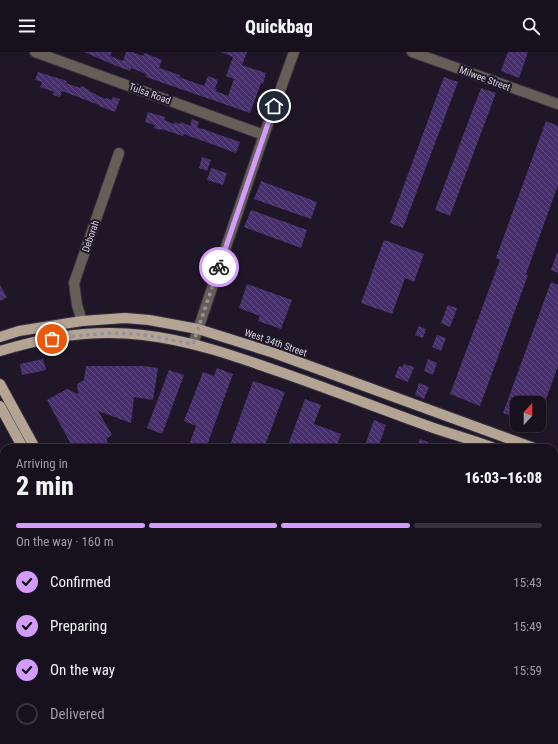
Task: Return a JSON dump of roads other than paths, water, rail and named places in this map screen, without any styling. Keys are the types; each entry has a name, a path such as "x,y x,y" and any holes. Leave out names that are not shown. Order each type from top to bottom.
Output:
{"main road":[{"name":"West 34th Street","path":"0,336 19,331 82,321 133,318 198,329 274,353 523,444"},
{"path":"0,351 23,344 88,334 125,333 193,344 252,362 428,426 484,444"},
{"path":"311,383 317,369"},
{"path":"0,384 33,444"},
{"path":"0,406 22,444"},
{"path":"498,444 501,436"}],"street":[{"name":"Tulsa Road","path":"35,52 264,135"},
{"path":"193,344 264,135 294,52"},
{"name":"Milwee Street","path":"412,52 558,104"},
{"name":"Deborah","path":"82,321 77,304 74,283 119,153"}]}
